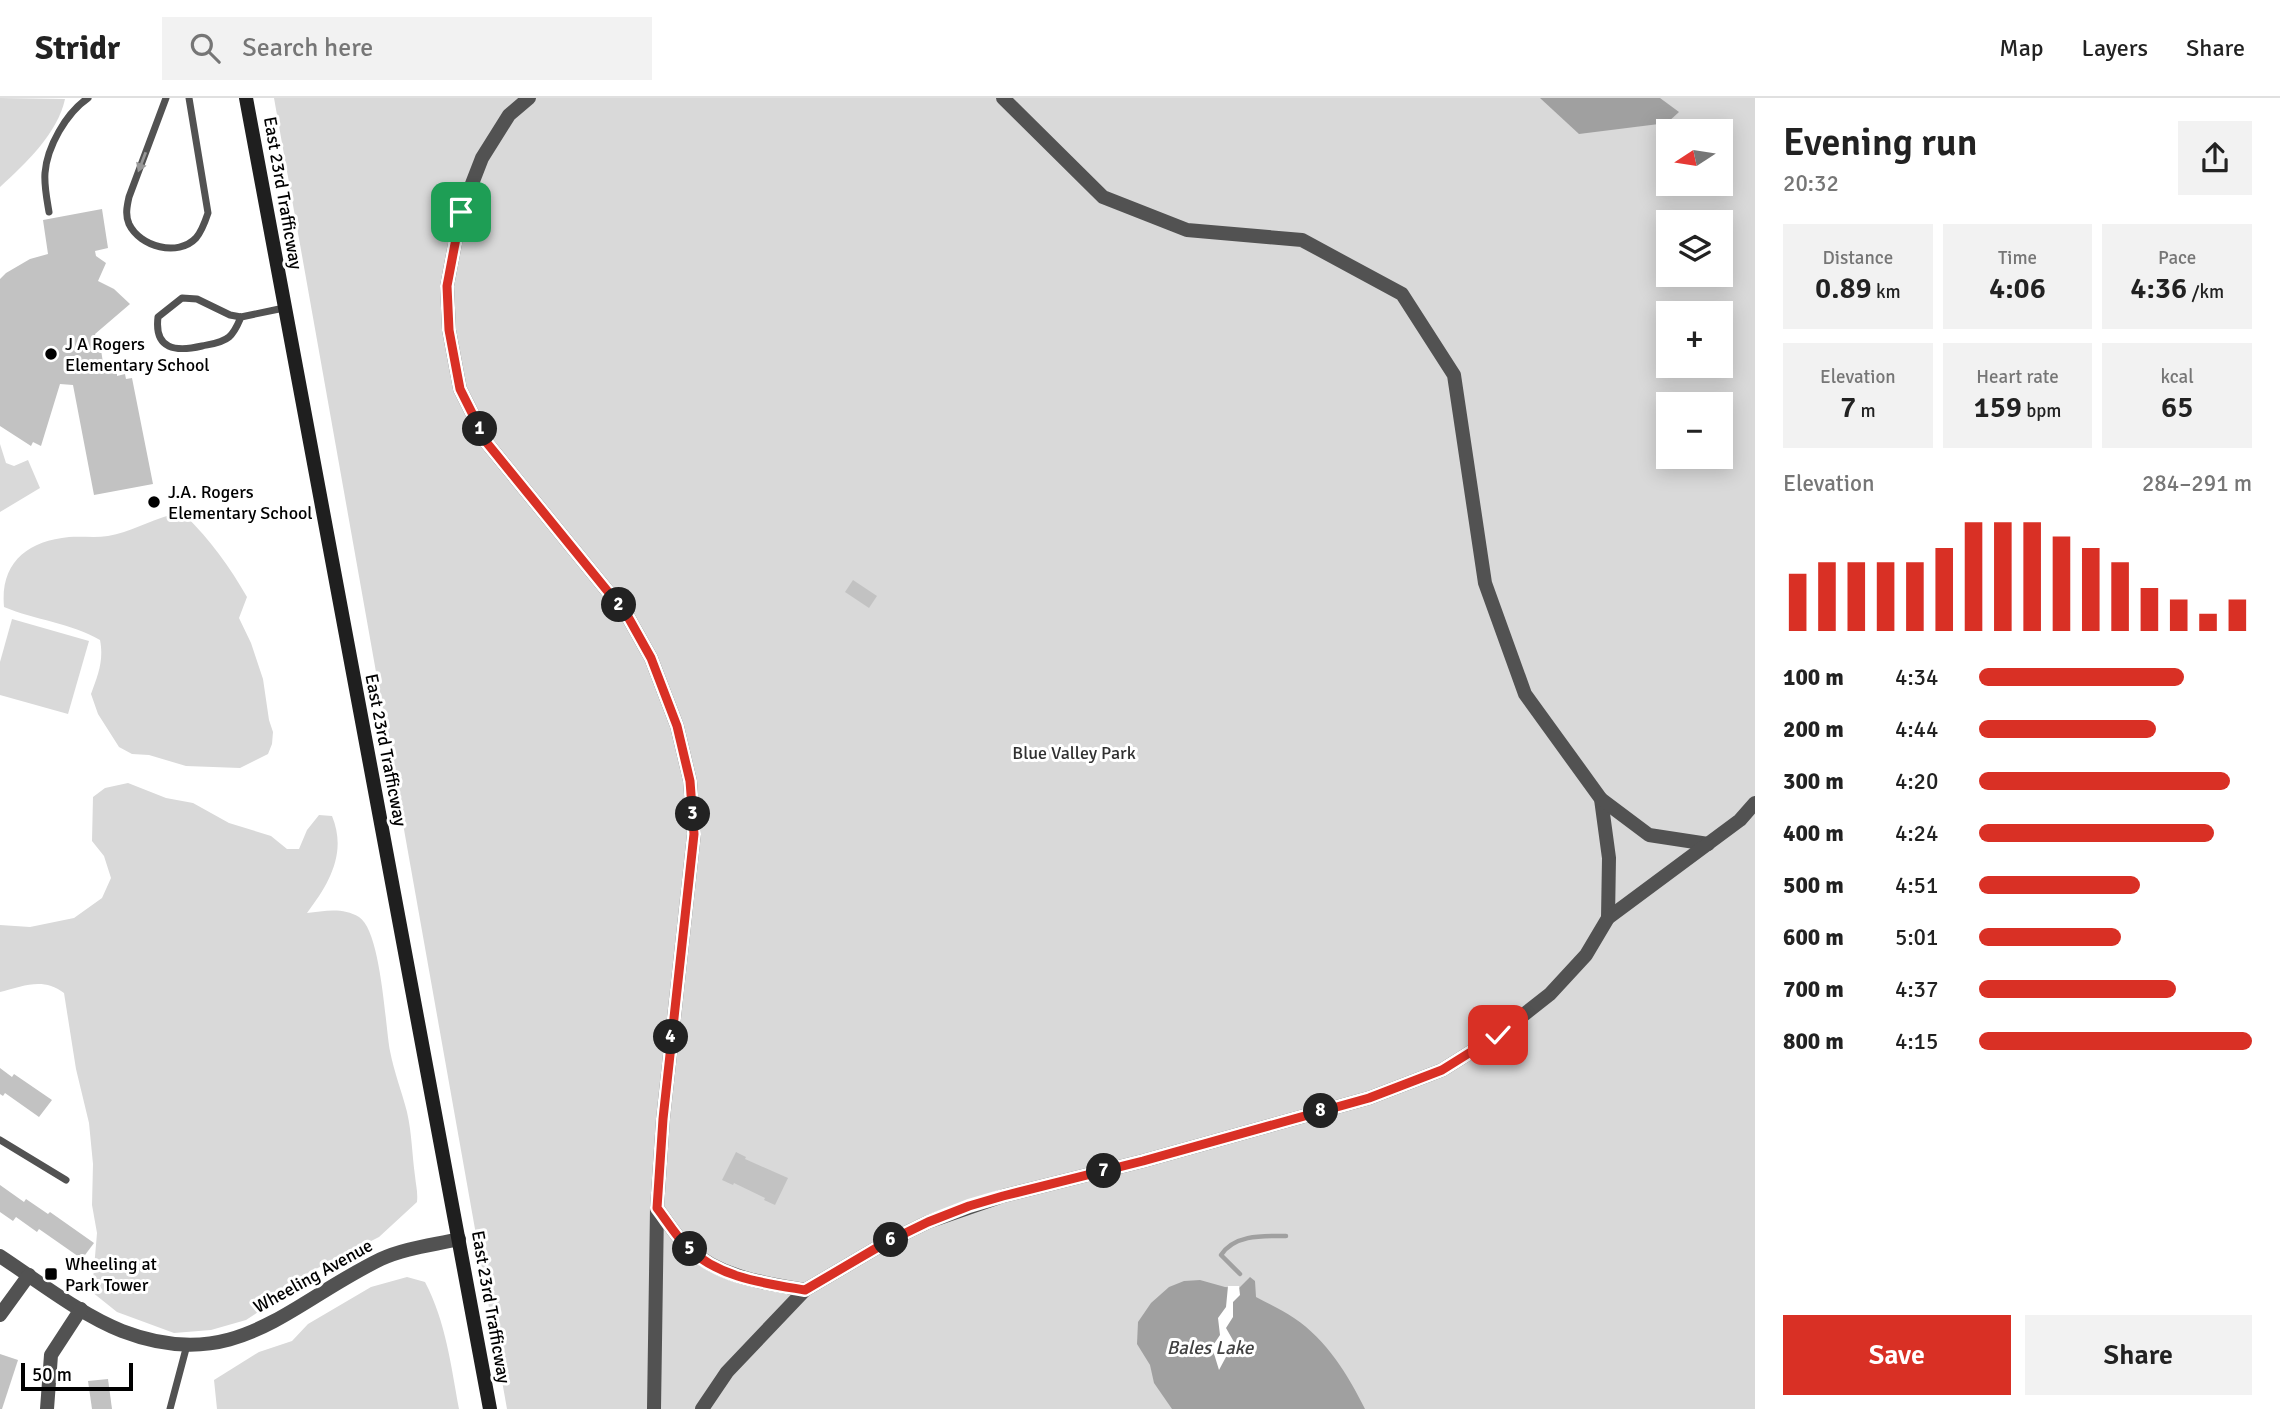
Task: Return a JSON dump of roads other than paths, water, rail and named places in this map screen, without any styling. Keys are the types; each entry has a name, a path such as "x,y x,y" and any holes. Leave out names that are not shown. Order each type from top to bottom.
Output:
{"main road":[{"name":"East 23rd Trafficway","path":"246,98 490,1409"}],"street":[{"path":"505,98 509,115"},
{"path":"529,98 509,115 482,158 461,212 447,286 449,330 460,389 487,443 627,615 651,658 677,726 690,781 694,834 663,1119 657,1208 654,1409"},
{"path":"1003,98 1103,197 1187,230 1303,240 1402,294 1454,375 1485,583 1525,694 1601,799 1649,835 1707,844"},
{"path":"1601,799 1609,858 1608,918"},
{"path":"702,1409 727,1373 805,1290 885,1243 928,1222 1003,1196 1143,1161 1369,1098 1442,1070 1498,1035 1550,994 1586,955 1608,918 1740,820 1755,803"},
{"path":"657,1208 685,1245 704,1261 731,1274 762,1283 805,1290"},
{"name":"Wheeling Avenue","path":"0,1256 120,1331 152,1341 208,1345 243,1336 277,1321 319,1293 385,1257 458,1239"},
{"path":"0,1315 29,1275"},
{"path":"47,1409 51,1355 81,1309"}],"lane":[{"path":"49,212 44,176 48,154 78,105 88,98"},
{"path":"166,98 126,211 130,224 139,237 152,245 167,248 182,246 194,240 208,213 189,98"},
{"path":"241,317 230,336 217,343 182,351 172,348 161,339 156,329 158,317 182,298 197,299 230,315 241,317 284,307"},
{"path":"0,1140 65,1180"},
{"path":"170,1409 187,1345"}],"water":[{"path":"1540,98 1660,98 1679,112 1671,119 1656,119 1656,124 1579,134"},
{"name":"Bales Lake","path":"1250,1277 1255,1281 1256,1297 1294,1318 1326,1347 1344,1371 1365,1409 1172,1409 1154,1383 1150,1365 1137,1344 1138,1322 1151,1303 1169,1287 1184,1281 1200,1280 1239,1288"}],"waterway":[{"path":"1240,1274 1221,1255 1227,1248 1251,1238 1286,1236"}],"place":[{"name":"J A Rogers Elementary School","path":"51,354"},
{"name":"J.A. Rogers Elementary School","path":"154,502"},
{"name":"Wheeling at Park Tower","path":"51,1274"}],"park label":[{"name":"Blue Valley Park","path":"1074,753"}]}
